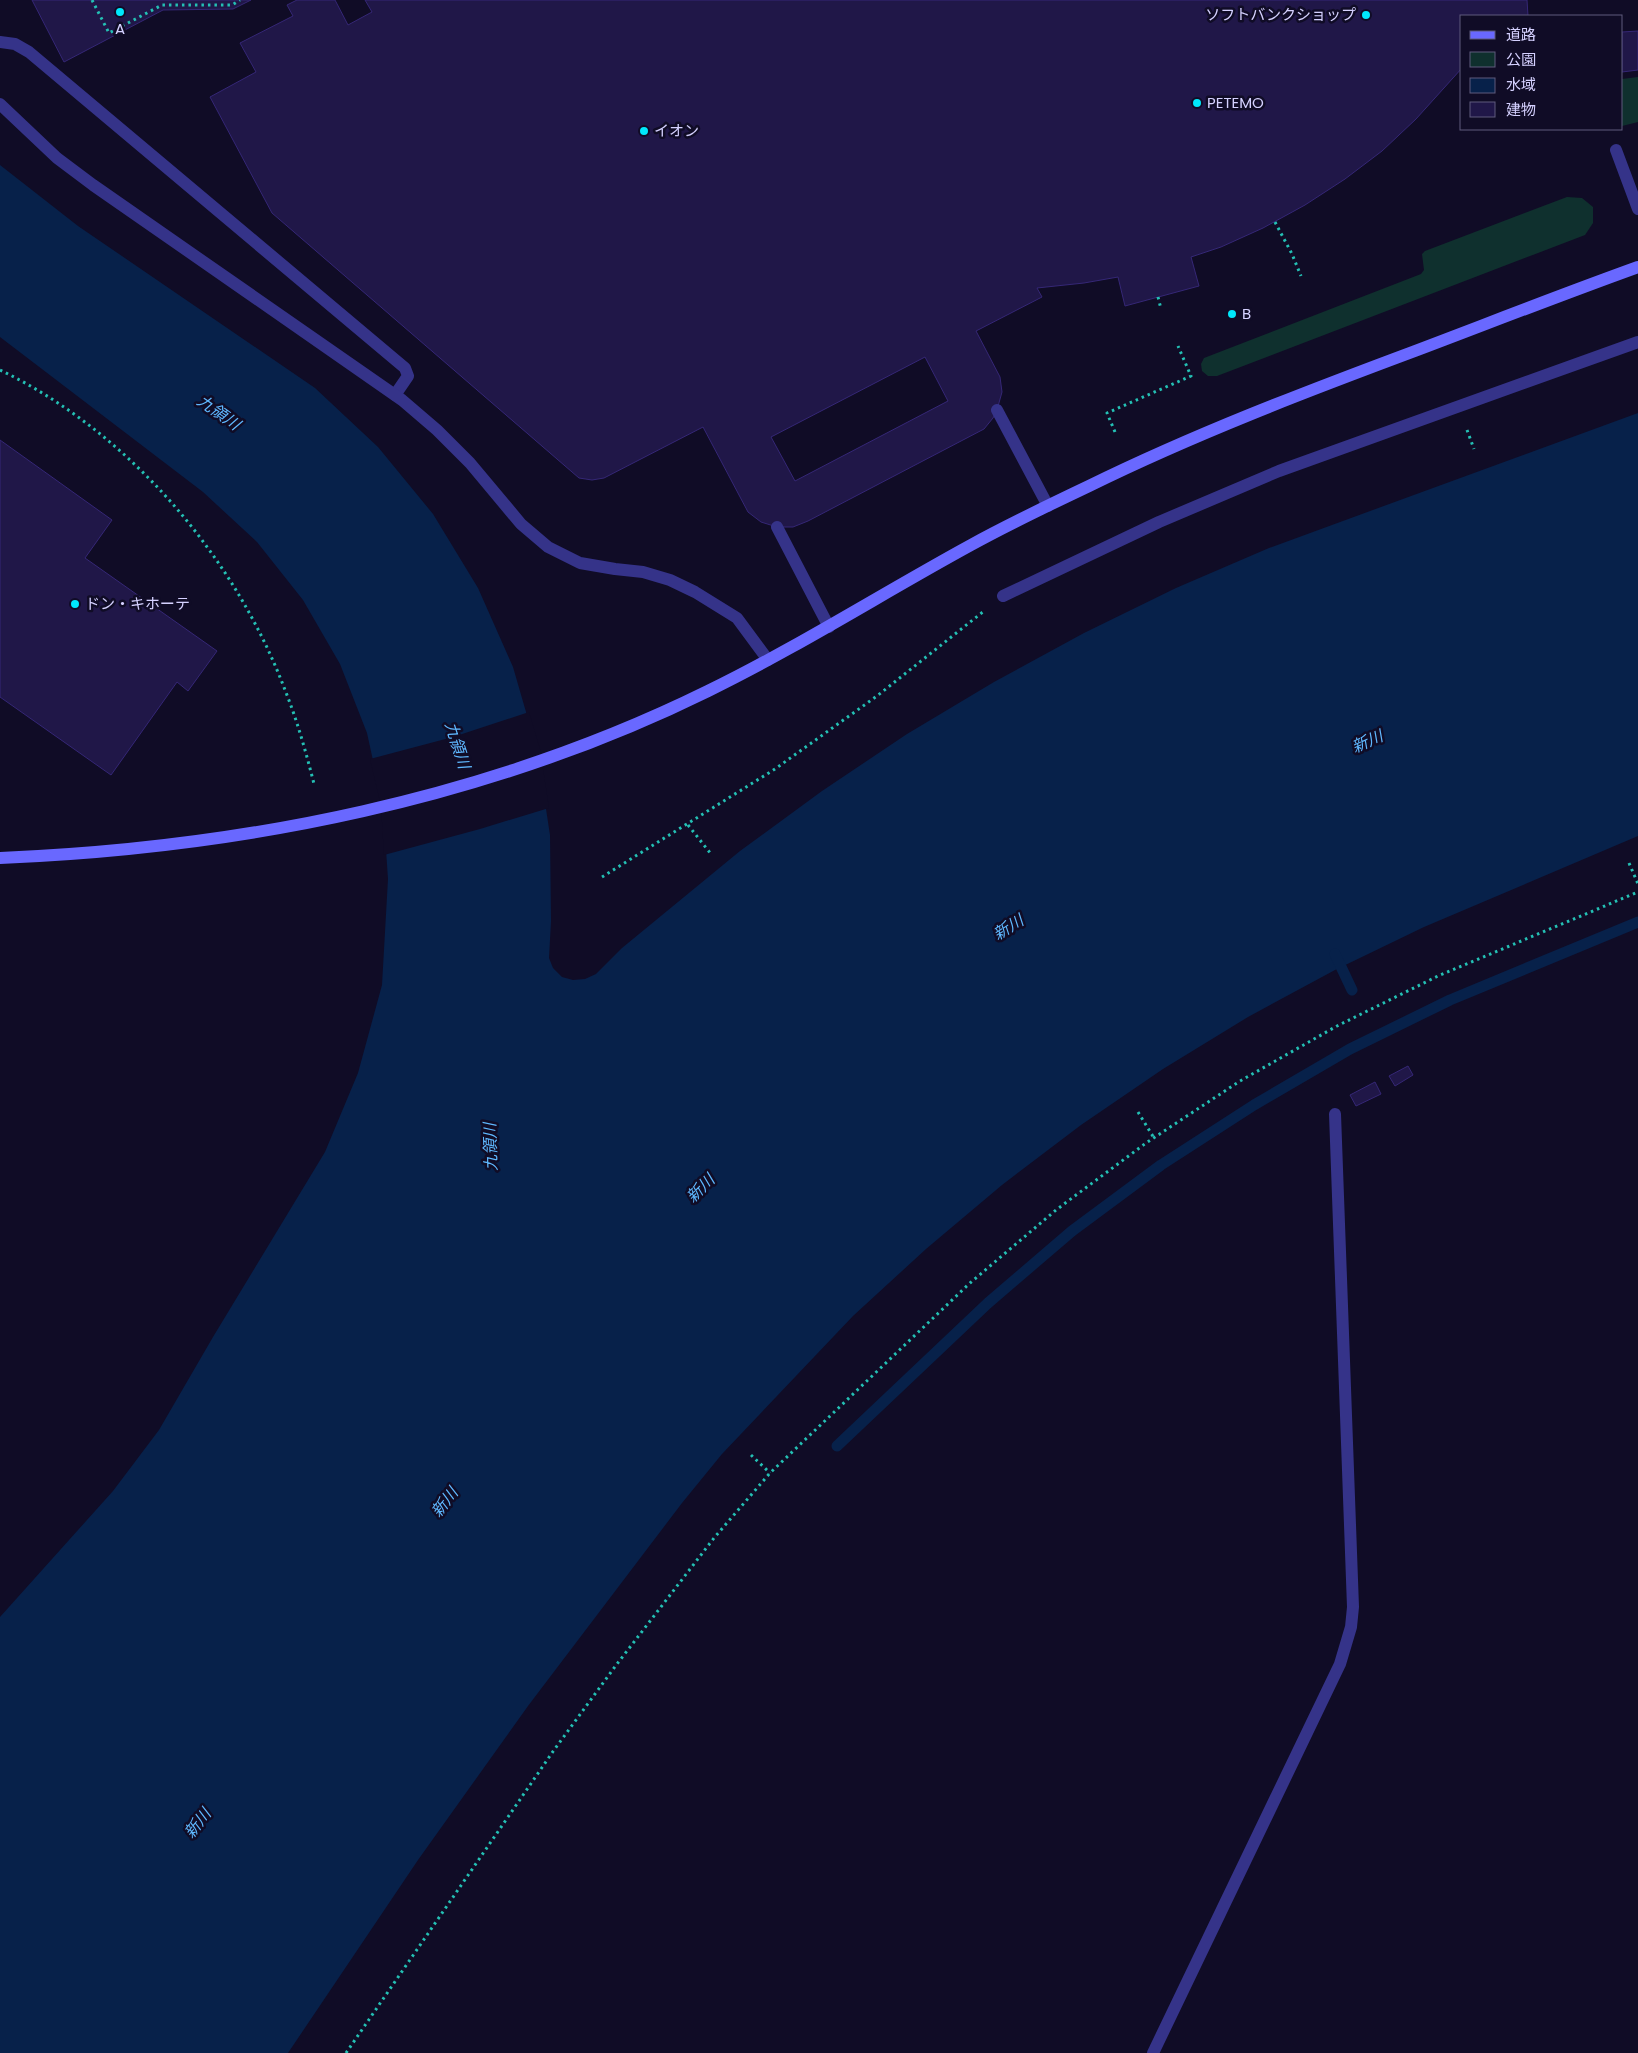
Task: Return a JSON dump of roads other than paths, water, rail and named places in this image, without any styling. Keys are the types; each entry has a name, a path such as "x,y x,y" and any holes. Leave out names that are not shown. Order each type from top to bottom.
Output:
{"street":[{"path":"0,42 15,44 29,52 405,368 408,376 395,395"},
{"path":"0,104 57,158 93,185 395,395 450,443 470,463 521,524 548,548 580,563 615,570 643,572 670,580 695,592 737,618 768,660"},
{"path":"1616,150 1638,209"},
{"path":"0,858 88,853 178,844 268,830 360,812 466,784 571,749 704,693 768,660 974,543 1149,458 1268,406 1638,266"},
{"path":"1003,596 1159,522 1279,471 1638,342"},
{"path":"997,410 1048,506"},
{"path":"777,527 829,626"},
{"path":"1153,2053 1340,1664 1351,1627 1353,1607 1335,1114"}],"water":[{"path":"0,165 78,226 315,388 378,447 433,514 478,588 513,667 537,750 550,835 551,921 549,958 553,968 562,977 573,980 585,979 596,974 622,948 740,851 822,791 907,734 994,682 1084,633 1176,588 1269,548 1638,413 1638,836 1424,927 1335,970 1248,1017 1163,1069 1081,1125 1002,1185 926,1249 853,1316 722,1454 682,1503 528,1706 418,1860 288,2053 0,2053 0,1617 113,1491 159,1430 325,1152 358,1073 382,985 388,879 383,806 367,733 340,664 303,600 257,542 203,492 0,337"}],"waterway":[{"path":"837,1446 988,1303 1072,1231 1161,1165 1254,1105 1350,1049 1450,1000 1638,922"},
{"path":"1335,954 1352,990"}],"place":[{"name":"A","path":"120,12"},
{"name":"ソフトバンクショップ","path":"1366,15"},
{"name":"PETEMO","path":"1197,103"},
{"name":"イオン","path":"644,131"},
{"name":"B","path":"1232,314"},
{"name":"ドン・キホーテ","path":"75,604"}],"water label":[{"name":"九領川","path":"219,412"},
{"name":"新川","path":"1367,741"},
{"name":"九領川","path":"458,745"},
{"name":"新川","path":"1008,927"},
{"name":"九領川","path":"490,1147"},
{"name":"新川","path":"700,1188"},
{"name":"新川","path":"444,1502"},
{"name":"新川","path":"197,1823"}]}
